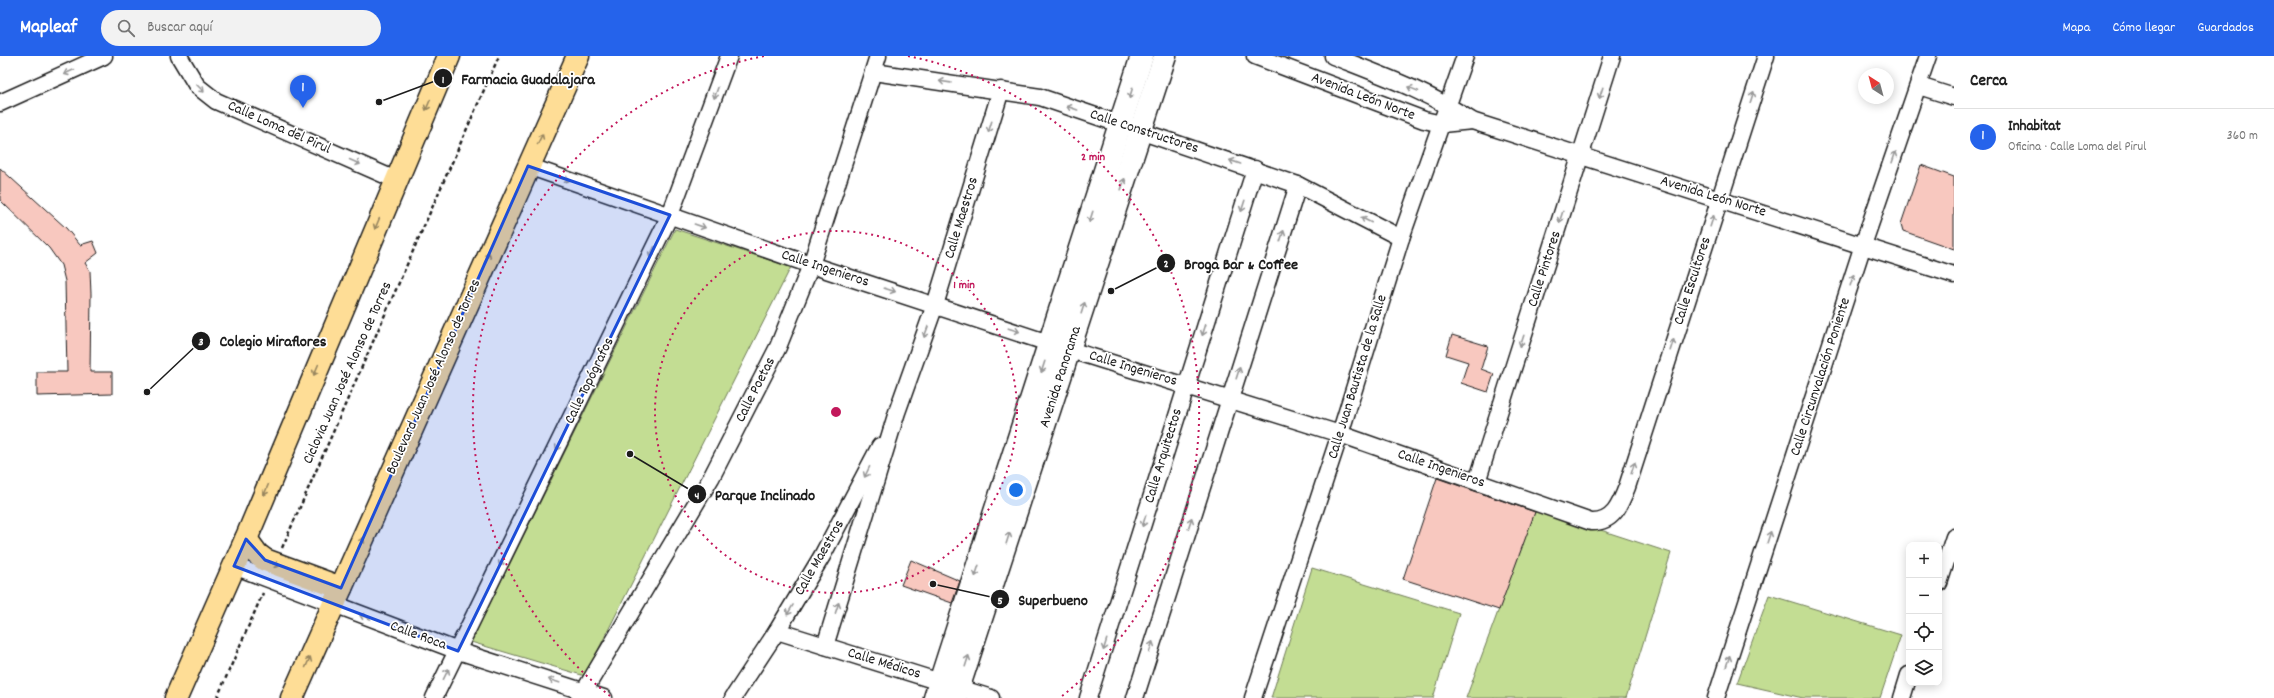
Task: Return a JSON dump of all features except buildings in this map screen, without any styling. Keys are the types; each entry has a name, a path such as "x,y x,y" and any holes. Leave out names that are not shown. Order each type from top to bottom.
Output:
{"main road":[{"path":"176,698 246,539 449,56"},
{"name":"Boulevard Juan José Alonso de Torres","path":"292,698 578,56"},
{"path":"246,539 271,573 337,597"}],"street":[{"path":"0,103 104,56"},
{"name":"Calle Loma del Pirul","path":"179,56 197,86 216,101 396,180"},
{"name":"Calle Topógrafos","path":"434,698 670,216 729,56"},
{"name":"Calle Poetas","path":"582,695 711,478 778,347 811,265 878,56"},
{"name":"Avenida Panorama","path":"1130,128 1142,56"},
{"name":"Avenida Panorama","path":"947,691 1130,128 1165,56"},
{"name":"Avenida León Norte","path":"1255,56 1424,120 1442,124 1472,121"},
{"name":"Avenida León Norte","path":"1333,56 1449,105 1472,121 1719,198 1954,274"},
{"name":"Calle Juan Bautista de la Salle","path":"1253,698 1340,434 1401,238 1449,105 1464,56"},
{"name":"Calle Pintores","path":"1477,482 1612,56"},
{"name":"Calle Escultores","path":"1620,505 1766,56"},
{"name":"Calle Circunvalación Poniente","path":"1716,698 1863,245 1919,86 1928,56"},
{"name":"Calle Constructores","path":"874,72 1040,97 1255,169 1298,185 1401,238"},
{"path":"1919,86 1954,97"},
{"name":"Calle Maestros","path":"825,646 897,412 936,305 1001,90"},
{"name":"Calle Ingenieros","path":"528,166 811,265 1060,346 1340,434 1591,522 1606,520 1620,505"},
{"name":"Calle Arquitectos","path":"1088,698 1255,169"},
{"path":"1135,698 1298,185"},
{"name":"Calle Maestros","path":"733,698 777,631 839,525 897,412"},
{"path":"1941,578 1954,538"},
{"path":"234,566 271,573"},
{"name":"Calle Roca","path":"337,597 458,651 582,695 604,698"},
{"name":"Calle Médicos","path":"777,631 825,646 947,691 991,698"},
{"path":"1902,698 1906,685"}],"path":[{"name":"Ciclovia Juan José Alonso de Torres","path":"217,698 499,56"}],"highlighted area":[{"path":"528,166 670,215 458,651 234,566 246,539 265,560 341,588"}],"green space":[{"path":"675,229 791,267 585,676 471,642"},
{"path":"1536,509 1671,553 1626,698 1466,698"},
{"path":"1312,568 1459,613 1433,698 1271,698"},
{"path":"1769,595 1901,635 1880,698 1803,698 1737,683"}],"place":[{"name":"Farmacia Guadalajara","path":"379,102"},
{"name":"Inhabitat","path":"303,108"},
{"name":"Broga Bar & Coffee","path":"1111,291"},
{"name":"Colegio Miraflores","path":"147,392"},
{"name":"Parque Inclinado","path":"630,454"},
{"name":"Superbueno","path":"933,584"}]}
